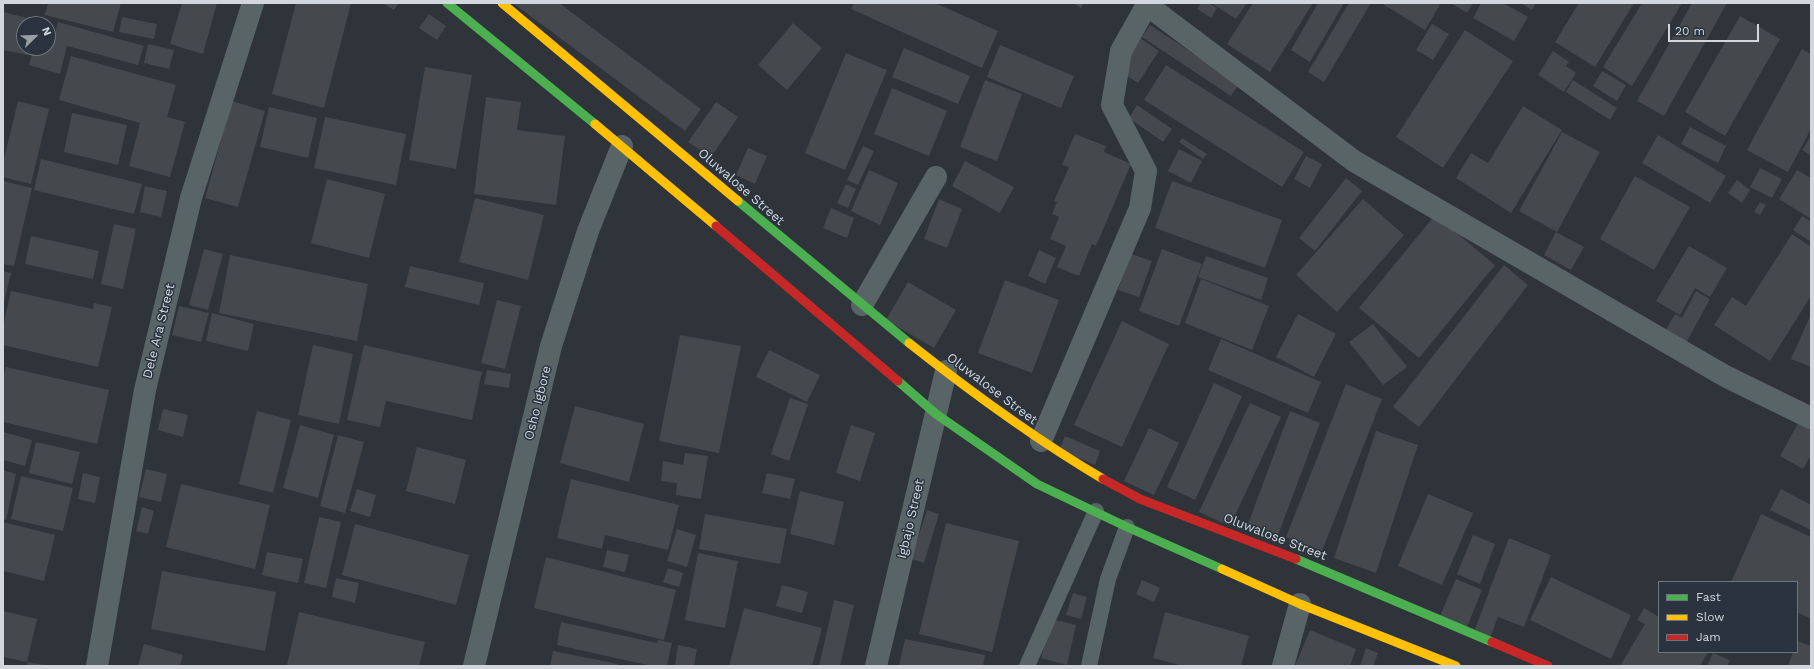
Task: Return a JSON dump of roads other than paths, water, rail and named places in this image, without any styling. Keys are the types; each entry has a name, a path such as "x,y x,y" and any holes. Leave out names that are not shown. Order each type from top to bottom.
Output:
{"street":[{"name":"Dele Ara Street","path":"97,666 147,382 191,198 253,3"},
{"path":"447,3 570,98 622,146 936,414 1037,484 1300,604 1456,666"},
{"name":"Oluwalose Street","path":"502,3 588,73 810,263 946,371 1041,441 1118,488 1140,499 1313,565 1548,666"},
{"path":"1041,441 1140,208 1146,171 1112,105 1122,51 1147,4 1354,161 1725,376 1811,418"},
{"path":"580,84 588,73"},
{"name":"Osho Igbore","path":"474,666 552,346 588,231 622,146"},
{"path":"862,305 936,177"},
{"name":"Igbajo Street","path":"876,666 946,371"},
{"path":"1283,666 1300,604"}],"lane":[{"path":"1026,666 1096,511"},
{"path":"1089,666 1108,579 1127,526"}]}
